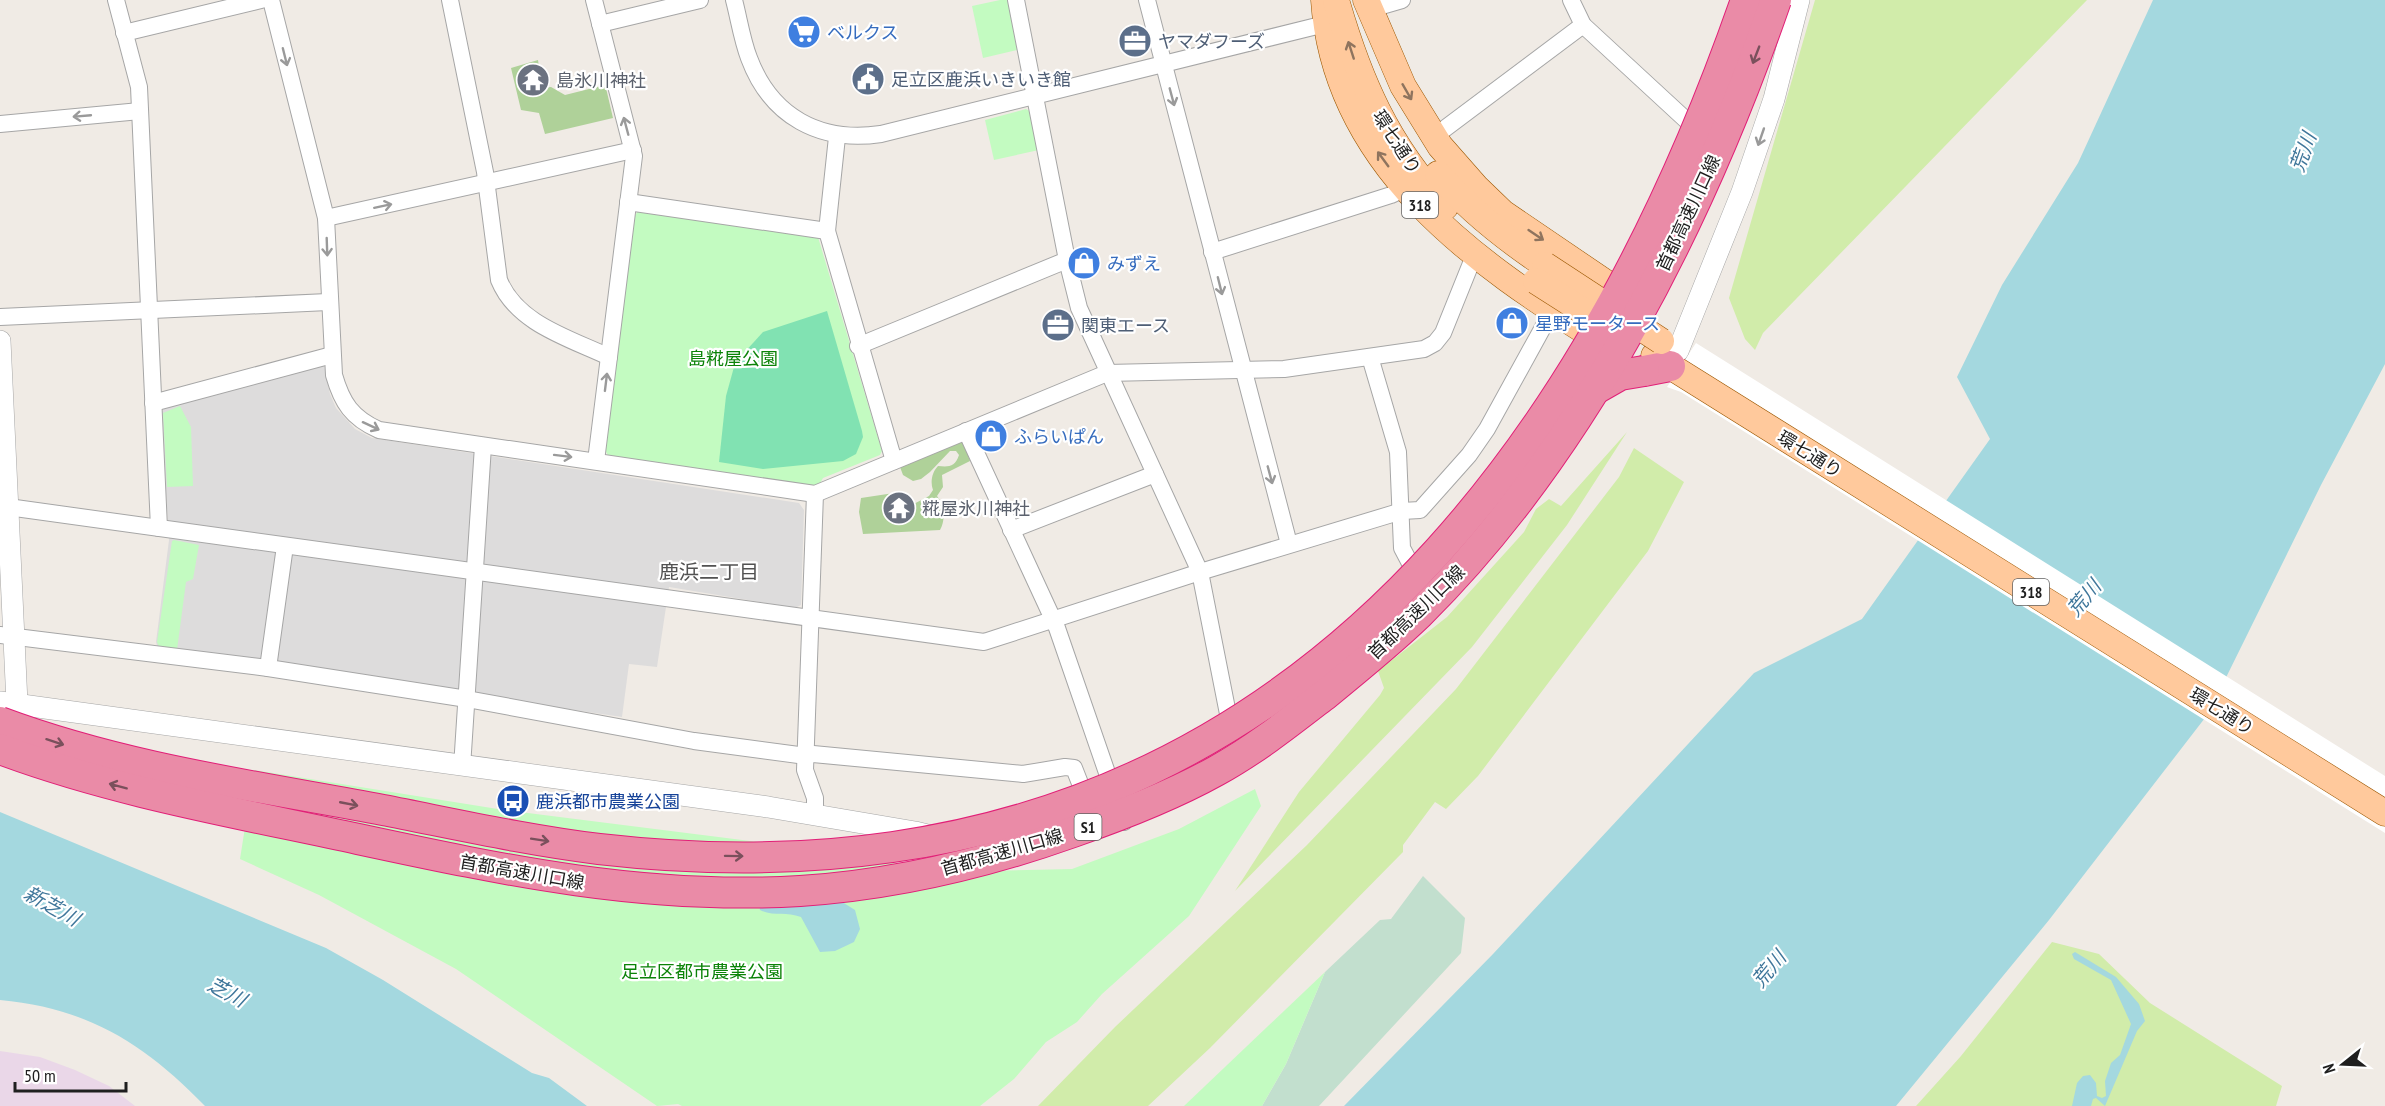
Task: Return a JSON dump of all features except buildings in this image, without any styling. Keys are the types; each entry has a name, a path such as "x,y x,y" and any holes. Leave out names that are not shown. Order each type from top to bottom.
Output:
{"highway":[{"name":"首都高速川口線","path":"6,709 70,746 136,763 515,836 598,849 739,857 890,848 998,826 1127,780 1201,744 1238,722 1342,647 1411,582 1483,500 1552,405 1642,251 1726,56 1746,0"},
{"name":"首都高速川口線","path":"0,749 63,771 160,797 517,873 610,886 717,892 813,890 951,868 1047,841 1180,790 1246,753 1279,730 1396,636 1447,585 1515,504 1621,345 1664,268 1731,119 1776,0"},
{"path":"1196,766 1273,717 1375,637 1429,584 1471,538 1582,398 1620,375 1667,359"},
{"path":"160,797 252,804 499,855 590,869 647,874 770,878 859,871 995,844 1039,831 1132,796 1196,766 1226,756 1268,731 1359,659 1440,584 1511,499 1543,455"}],"main road":[{"name":"環七通り","path":"1336,0 1356,66 1386,130 1435,196 1477,238 1541,273 1667,359 2385,813"},
{"name":"環七通り","path":"1364,3 1386,94 1413,141 1468,207 1514,244 1541,273"},
{"path":"1364,3 1403,86 1435,136 1476,187 1503,213 1631,300"},
{"name":"318","path":"1325,12 1330,48 1359,121 1406,188 1434,220 1474,256 1552,311 1604,343"},
{"name":"環七通り","path":"1667,359 2385,795"}],"street":[{"path":"116,0 139,87 159,528"},
{"path":"124,33 261,0"},
{"path":"271,0 326,218 328,302 332,355 339,395 350,413 364,423 392,433 815,494 1107,373 1284,369 1418,351 1440,338 1474,256"},
{"path":"450,0 486,184 499,280 505,296 533,321 609,357"},
{"path":"594,0 633,150 596,461"},
{"path":"600,24 700,0"},
{"path":"734,0 748,57 771,98 800,122 837,137 881,134 1034,94 1163,65 1325,12"},
{"path":"1016,0 1067,260 1079,308 1200,572 1230,719 1247,759"},
{"path":"1146,0 1241,369 1289,544"},
{"path":"1364,3 1402,0"},
{"path":"1571,0 1582,25 1686,120"},
{"path":"1667,359 1742,192 1771,109 1799,0"},
{"path":"1435,136 1582,25"},
{"path":"0,124 140,111"},
{"path":"837,137 826,231 858,346 894,461"},
{"path":"326,218 633,150"},
{"path":"1212,252 1391,195 1406,188"},
{"path":"628,201 826,231"},
{"path":"858,346 1067,260"},
{"path":"0,317 328,302"},
{"path":"8,507 984,642 1289,544 1402,511 1420,510 1469,455 1487,429 1552,311"},
{"path":"915,832 958,830 991,823 1111,781 1230,719 1299,670 1350,629 1412,567 1525,421 1581,328"},
{"path":"0,341 3,454 8,507 6,709 768,807 915,832 960,843 1022,842 1124,822 1170,802 1247,759 1311,718 1431,619 1510,532 1521,514 1543,455 1567,406 1604,343"},
{"path":"153,403 332,355"},
{"path":"1370,357 1398,452 1402,548 1412,567"},
{"path":"966,431 1053,620 1124,822"},
{"path":"462,766 483,446"},
{"path":"1011,530 1155,474"},
{"path":"815,494 805,770 814,798 815,816"},
{"path":"268,668 285,546"},
{"path":"7,636 268,668 467,699 694,741 806,756 813,754 1023,774 1065,767 1074,768 1083,791"}],"shaded area":[{"path":"324,364 330,394 336,408 355,429 372,438 799,503 804,510 801,605 795,608 669,587 657,667 629,664 622,717 158,649 156,642 169,540 161,412 166,407"},
{"path":"0,1051 40,1057 75,1070 109,1086 135,1106 0,1106"}],"green space":[{"path":"1008,0 1017,50 983,58 972,6"},
{"path":"1815,0 2087,0 1763,333 1755,350 1745,339 1729,298"},
{"path":"538,60 539,67 535,69 539,88 551,87 565,95 601,86 606,88 613,118 545,134 539,113 521,110 511,68"},
{"path":"1026,109 1031,112 1039,150 994,160 985,120"},
{"name":"島糀屋公園","path":"640,208 818,237 882,451 880,455 823,478 819,485 808,486 610,459 605,450 634,217"},
{"path":"827,311 862,431 863,437 856,454 843,461 763,469 719,462 726,396 734,367 743,354 763,332"},
{"path":"180,406 191,427 193,486 167,487 163,413"},
{"path":"1627,432 1567,525 1472,647 1235,891 1299,792 1380,695 1384,688 1378,671 1447,617 1524,532 1536,509 1549,499 1561,506"},
{"path":"960,441 964,443 970,461 942,475 943,487 937,496 943,513 940,530 863,534 859,512 861,498 894,493 906,508 929,496 933,490 934,471 938,466 953,464 959,455 956,451 950,451 921,479 913,481 903,475 900,467"},
{"path":"1634,448 1684,482 1648,551 1478,776 1446,809 1435,802 1403,845 1403,852 1210,1048 1148,1106 1038,1106 1115,1027 1307,845 1456,689 1619,477"},
{"path":"172,541 199,545 193,579 186,582 177,650 159,647 157,642"},
{"name":"足立区都市農業公園","path":"254,770 504,810 797,847 910,866 990,871 1072,869 1179,829 1255,789 1261,806 1189,916 1102,994 1077,1022 1046,1042 1014,1079 980,1106 682,1106 678,1104 657,1106 456,969 319,895 240,859"},
{"path":"1423,876 1465,918 1461,953 1319,1106 1262,1106 1286,1064 1325,972 1380,920 1391,919"},
{"path":"2052,942 2099,954 2150,1003 2282,1086 2276,1106 1916,1106 1961,1056"},
{"path":"1325,972 1286,1064 1262,1106 1184,1106"}],"water":[{"name":"荒川","path":"2153,0 2385,0 2385,364 2321,485 2208,714 2049,920 1896,1106 1344,1106 1493,954 1754,673 1862,619 1990,439 1957,377 2002,285 2078,163"},
{"path":"0,812 326,948 383,980 532,1073 549,1078 587,1106 205,1106 160,1064 113,1033 61,1011 0,1000"},
{"path":"839,900 855,910 860,929 854,942 835,951 820,952 801,917 765,912 760,910 759,905"},
{"path":"2075,952 2116,977 2139,1004 2145,1021 2137,1031 2105,1106 2096,1098 2093,1099 2091,1106 2072,1106 2077,1083 2083,1076 2090,1075 2096,1083 2097,1096 2102,1098 2106,1096 2105,1081 2111,1063 2120,1055 2131,1024 2111,980 2074,959 2072,954"}],"pier":[{"path":"1696,343 2385,776 2385,833 1681,392 1667,387"}],"place":[{"name":"ベルクス","path":"804,32"},
{"name":"ヤマダフーズ","path":"1135,41"},
{"name":"足立区鹿浜いきいき館","path":"868,79"},
{"name":"島氷川神社","path":"533,80"},
{"name":"みずえ","path":"1084,263"},
{"name":"星野モータース","path":"1512,323"},
{"name":"関東エース","path":"1058,325"},
{"name":"ふらいぱん","path":"991,436"},
{"name":"糀屋氷川神社","path":"899,508"},
{"name":"鹿浜都市農業公園","path":"513,801"}],"district":[{"name":"鹿浜二丁目","path":"709,572"}],"water label":[{"name":"新芝川","path":"52,906"},
{"name":"芝川","path":"227,992"}]}
